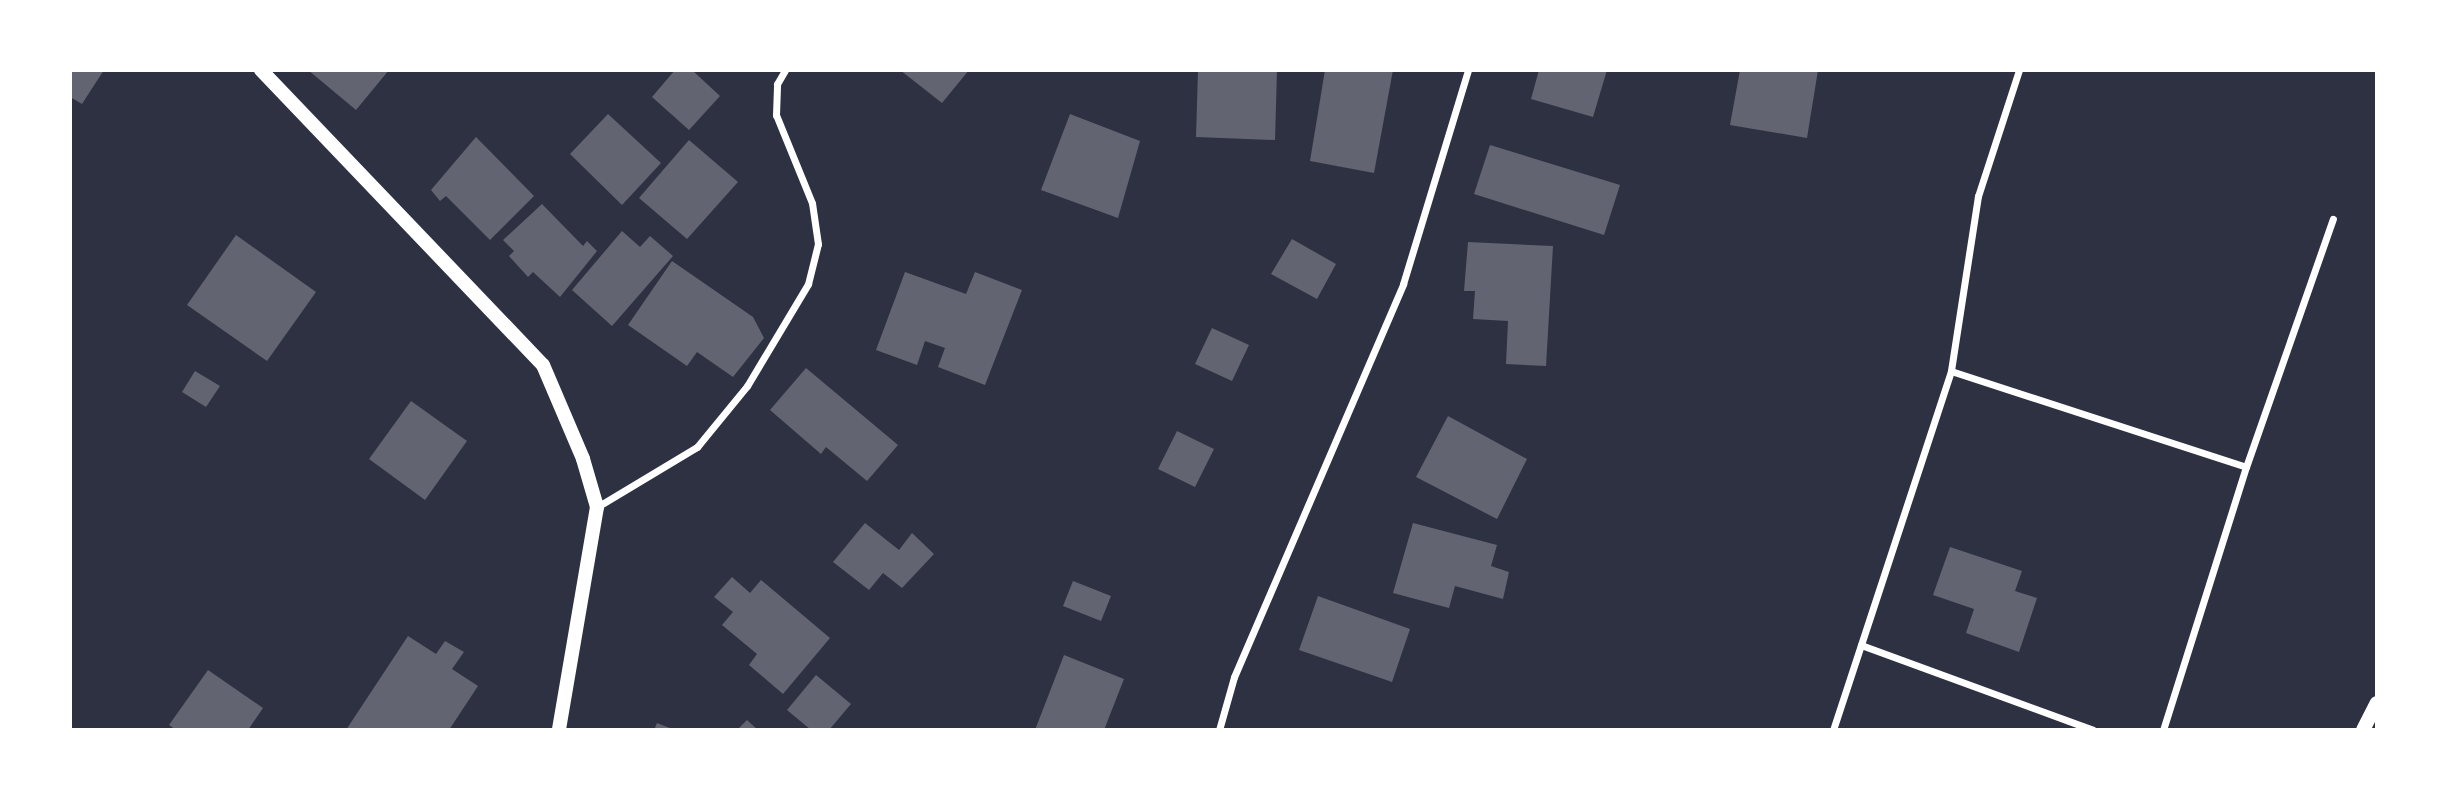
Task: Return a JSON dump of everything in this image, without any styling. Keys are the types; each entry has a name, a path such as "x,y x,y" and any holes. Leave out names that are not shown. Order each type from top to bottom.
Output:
{"main road":[{"path":"261,70 543,365 583,459 597,507 559,730"},
{"path":"2363,730 2377,703"}],"street":[{"path":"597,507 698,446 747,386 808,284 818,244 812,203 776,115 777,84 785,70"},
{"path":"1219,730 1234,677 1403,284 1468,70"},
{"path":"1833,730 1951,371 1978,195 2019,70"},
{"path":"2163,730 2246,467 2333,219"},
{"path":"1951,371 2246,467"},
{"path":"1861,645 2093,730"}],"building":[{"path":"70,70 104,70 82,104 70,97"},
{"path":"308,70 389,70 356,110"},
{"path":"675,70 692,70 720,96 689,130 652,97"},
{"path":"900,70 969,70 942,103"},
{"path":"1198,70 1277,70 1275,140 1196,137"},
{"path":"1325,70 1393,70 1374,173 1310,161"},
{"path":"1539,70 1607,70 1593,117 1531,99"},
{"path":"1740,70 1818,70 1807,138 1730,125"},
{"path":"608,114 661,163 622,205 570,154"},
{"path":"1070,114 1140,141 1118,218 1041,190"},
{"path":"476,137 534,196 490,240 446,196 440,201 431,190"},
{"path":"689,140 738,182 687,239 639,198"},
{"path":"1490,145 1620,185 1604,235 1474,194"},
{"path":"542,204 583,246 587,241 597,251 560,297 533,272 528,277 509,256 514,251 503,240"},
{"path":"622,231 640,247 650,236 673,256 612,326 572,290"},
{"path":"236,235 316,292 267,361 187,305"},
{"path":"1292,239 1336,264 1317,299 1271,274"},
{"path":"1468,242 1553,246 1546,366 1506,364 1508,321 1473,319 1475,291 1464,291"},
{"path":"672,261 753,317 764,338 733,377 697,352 687,366 628,325"},
{"path":"905,272 966,294 975,272 1022,290 985,385 938,367 945,348 925,341 917,365 876,350"},
{"path":"1212,328 1249,345 1232,381 1195,364"},
{"path":"806,368 898,445 867,481 826,447 821,454 770,410"},
{"path":"195,371 220,386 206,407 182,392"},
{"path":"411,401 467,441 425,500 369,459"},
{"path":"1448,416 1527,459 1497,519 1416,477"},
{"path":"1177,431 1214,449 1195,487 1158,469"},
{"path":"865,523 899,550 912,533 934,554 902,588 883,573 869,590 833,562"},
{"path":"1413,523 1497,545 1491,566 1509,572 1503,599 1455,586 1449,608 1393,593"},
{"path":"1950,547 2022,571 2015,591 2037,598 2019,652 1966,633 1974,609 1933,595"},
{"path":"732,577 750,593 761,580 830,638 783,694 749,665 757,654 722,625 733,612 714,597"},
{"path":"1073,581 1111,596 1101,621 1063,606"},
{"path":"1318,596 1410,629 1392,682 1299,650"},
{"path":"408,636 436,654 445,641 464,652 452,669 478,686 449,730 346,730"},
{"path":"1064,655 1124,679 1104,730 1035,730"},
{"path":"208,670 263,708 248,730 176,730 169,725"},
{"path":"816,675 851,704 829,730 811,730 787,710"},
{"path":"747,720 758,730 737,730"},
{"path":"657,723 675,730 654,730"}]}
